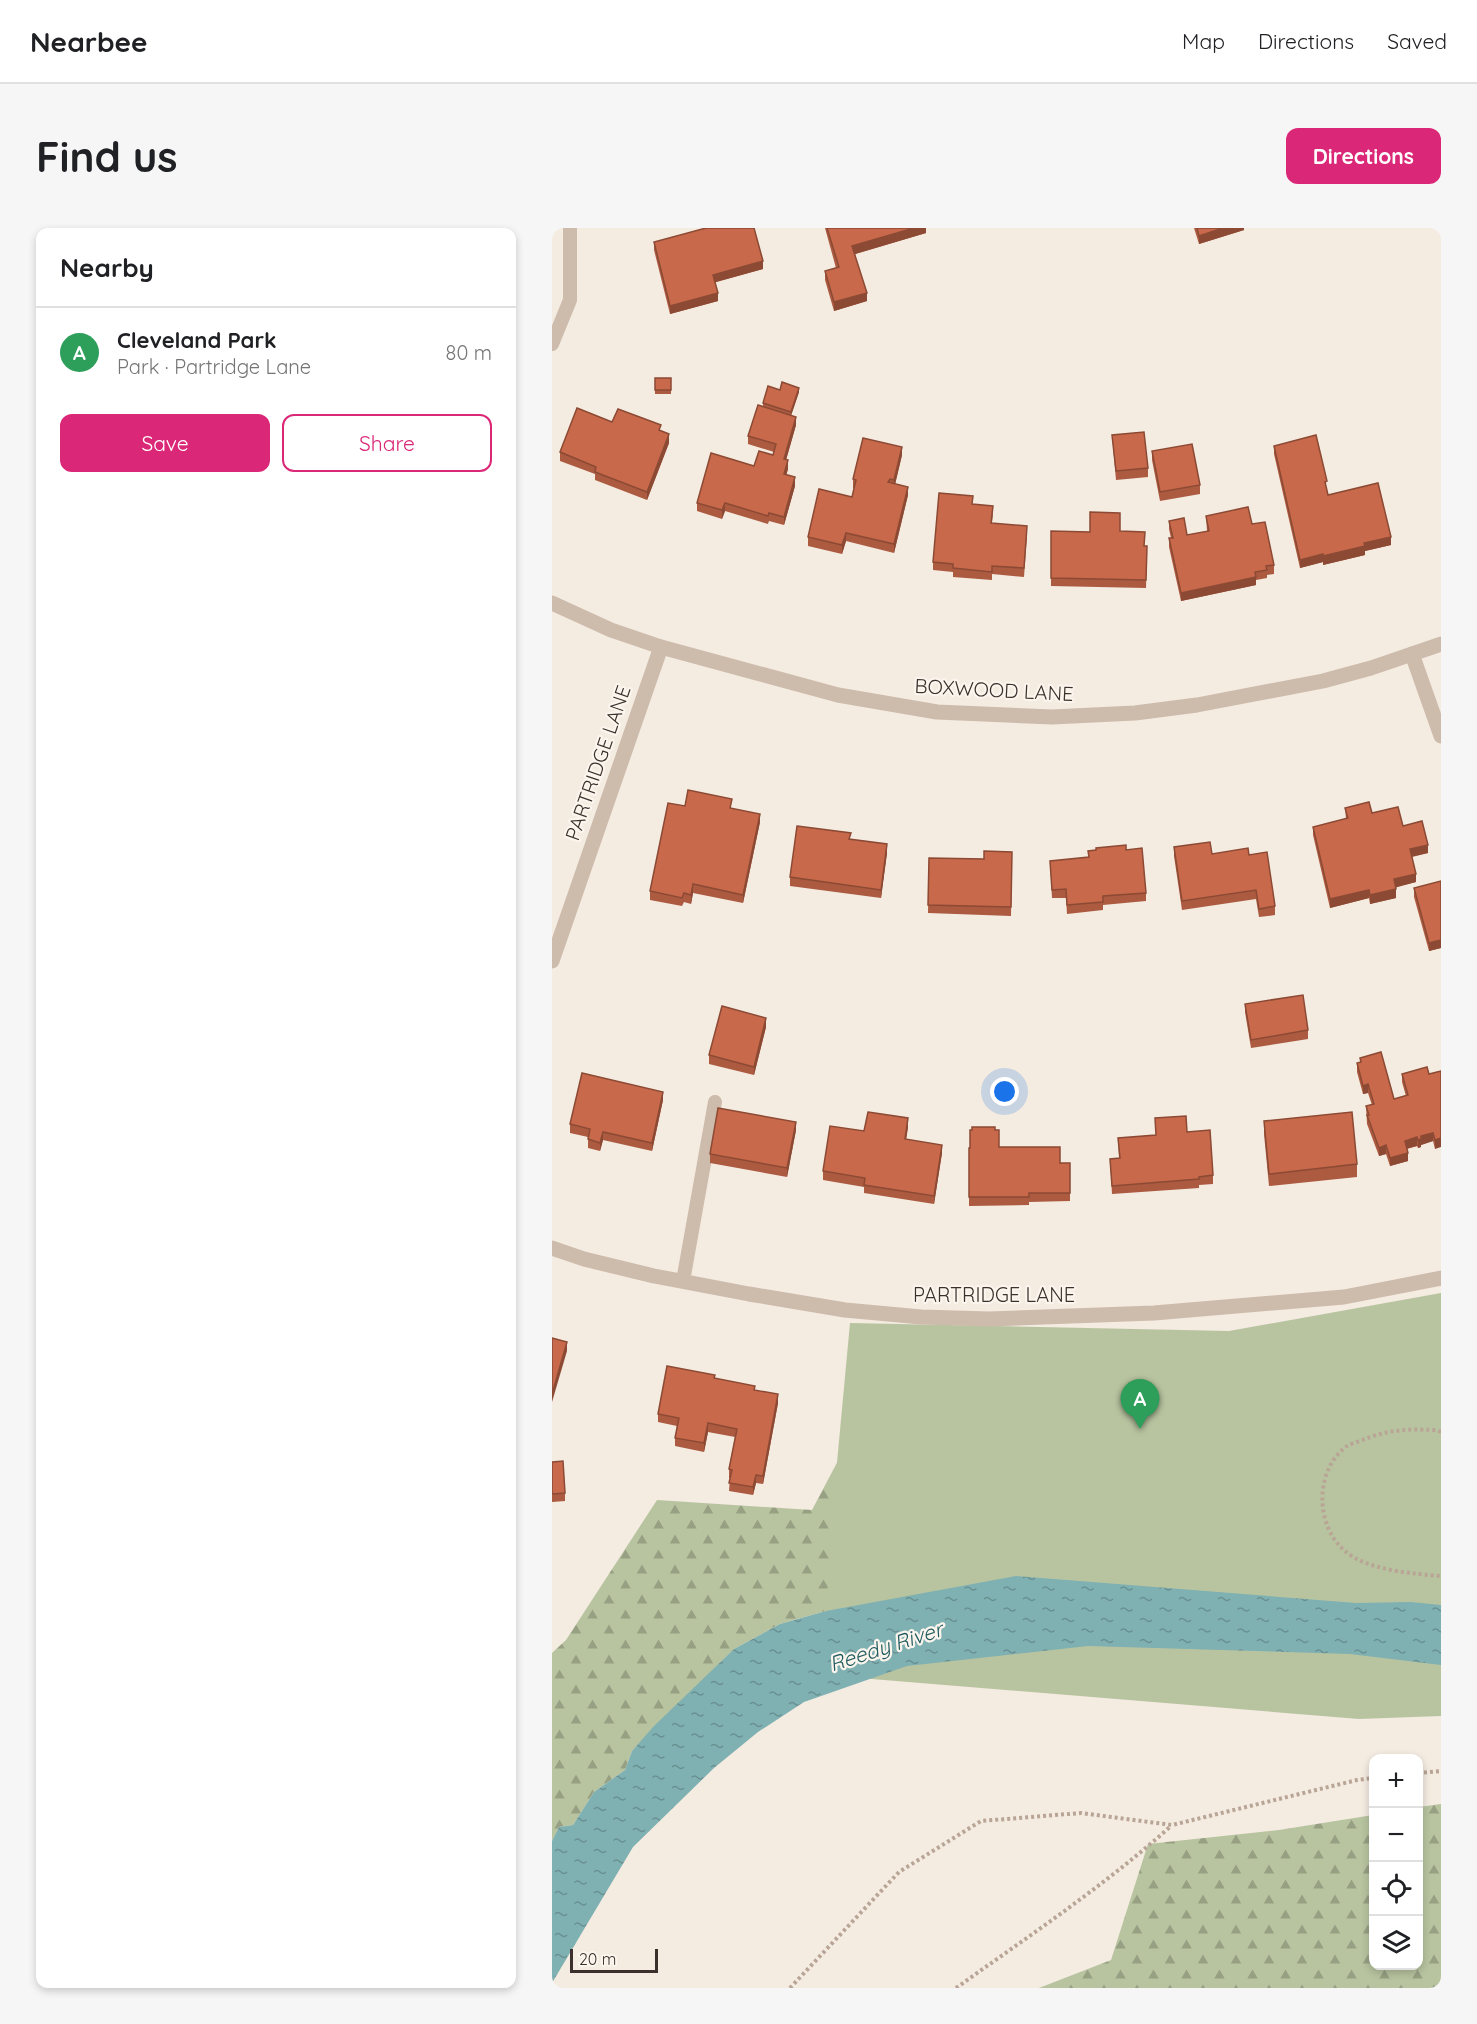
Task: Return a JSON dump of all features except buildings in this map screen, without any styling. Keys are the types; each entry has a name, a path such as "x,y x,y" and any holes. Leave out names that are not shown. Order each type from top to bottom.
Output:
{"street":[{"name":"BOXWOOD LANE","path":"552,603 611,630 661,647 838,695 937,712 1052,717 1135,713 1197,705 1323,681 1371,668 1441,644"},
{"name":"PARTRIDGE LANE","path":"552,961 661,647"},
{"path":"1412,654 1441,736"},
{"name":"PARTRIDGE LANE","path":"552,1248 584,1259 749,1294 845,1310 921,1317 989,1319 1154,1313 1344,1297 1441,1278"}],"lane":[{"path":"552,344 570,300 570,228"},
{"path":"683,1281 715,1102"}],"path":[{"path":"1441,1432 1398,1429 1347,1446 1329,1471 1324,1482 1322,1498 1324,1513 1332,1533 1344,1551 1362,1562 1407,1574 1441,1576"},
{"path":"1423,1773 1441,1771"},
{"path":"790,1988 899,1872 981,1821 1081,1813 1172,1825 1369,1779"},
{"path":"956,1988 1101,1884 1140,1854 1172,1825"}],"green space":[{"path":"1441,1293 1441,1716 1359,1719 823,1675 831,1527 850,1323 1229,1331"},
{"path":"869,1402 1016,1576 826,1611 780,1624 734,1649 632,1751 625,1770 594,1792 573,1825 559,1827 552,1841 552,1653 566,1640 657,1500 812,1510"},
{"path":"1441,1804 1441,1988 1039,1988 1111,1960 1148,1844 1279,1830 1369,1816 1369,1970 1423,1970 1423,1806"}],"water":[{"name":"Reedy River","path":"1016,1576 1356,1603 1411,1602 1441,1605 1441,1665 1350,1654 1088,1646 907,1666 804,1702 758,1732 714,1768 633,1847 552,1983 552,1841 559,1827 573,1825 594,1792 625,1770 632,1751 654,1726 734,1649 780,1624 826,1611"}],"place":[{"name":"Cleveland Park","path":"1140,1429"}]}
